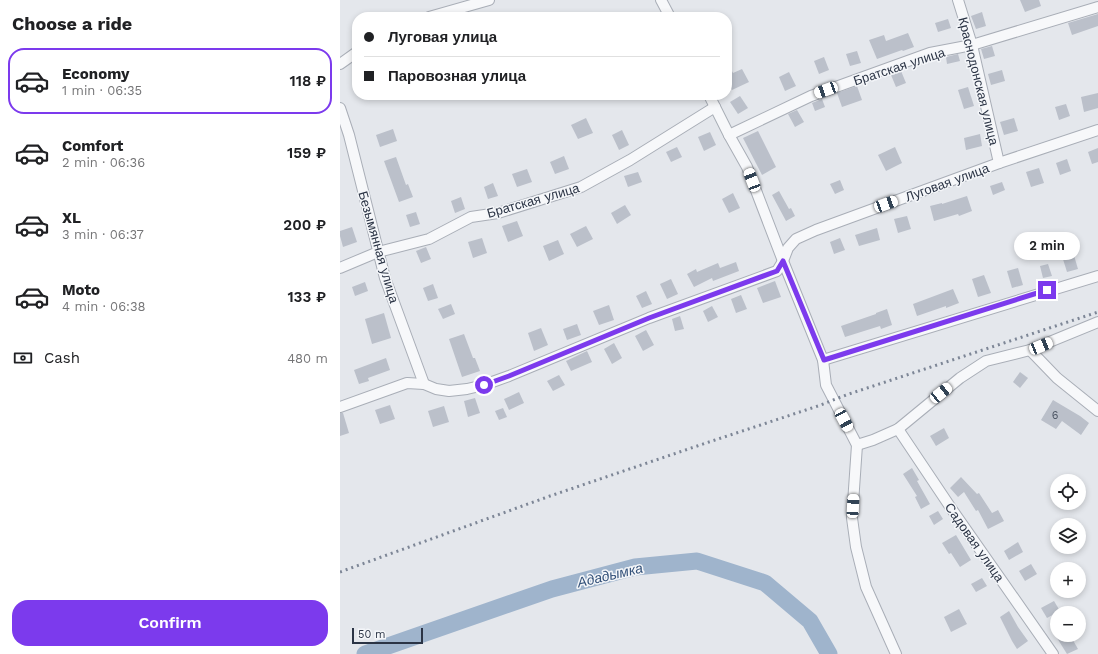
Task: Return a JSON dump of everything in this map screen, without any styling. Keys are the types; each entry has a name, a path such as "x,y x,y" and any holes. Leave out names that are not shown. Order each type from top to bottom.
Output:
{"street":[{"path":"447,12 489,0"},
{"path":"661,0 667,12"},
{"name":"Краснодонская улица","path":"958,0 972,45 999,163"},
{"name":"Братская улица","path":"729,136 811,96 930,53 972,45 1098,6"},
{"path":"340,64 352,56"},
{"path":"712,100 729,136 747,167 783,261 824,360 826,385 857,445 852,518 856,548 866,587 896,654"},
{"name":"Братская улица","path":"340,268 378,252 429,239 471,217 498,213 581,187 630,160 715,107"},
{"name":"Безымянная улица","path":"340,108 385,278 424,384"},
{"name":"Луговая улица","path":"340,407 407,383 424,384 436,389 450,391 484,385 509,376 649,318 777,271 788,248 796,239 816,230 999,163 1098,130"},
{"path":"824,360 1098,276"},
{"path":"857,445 898,429 960,378 986,361 1030,350 1098,322"},
{"path":"1030,350 1057,378 1098,411"},
{"name":"Садовая улица","path":"898,429 953,511 1053,654"}],"building":[{"path":"1020,0 1039,0 1041,6 1025,12"},
{"path":"982,12 986,26 976,29 971,16"},
{"path":"1098,14 1098,26 1072,35 1068,23"},
{"path":"948,19 951,28 938,32 935,23"},
{"path":"908,33 914,47 877,59 869,40 884,35 886,41"},
{"path":"992,46 995,56 984,59 981,49"},
{"path":"857,51 861,63 850,66 846,54"},
{"path":"958,54 960,61 947,64 946,57"},
{"path":"824,57 829,70 819,74 814,61"},
{"path":"742,69 749,82 732,90 732,71 733,73"},
{"path":"1002,70 1005,81 991,85 988,74"},
{"path":"901,71 906,83 896,87 891,75"},
{"path":"789,72 796,86 785,91 779,77"},
{"path":"857,86 862,100 842,107 837,93"},
{"path":"968,87 974,106 964,109 958,90"},
{"path":"1098,93 1098,108 1084,112 1081,97"},
{"path":"740,96 748,108 738,114 730,102"},
{"path":"822,99 825,107 815,111 812,103"},
{"path":"1066,104 1070,116 1059,120 1055,107"},
{"path":"797,110 804,122 795,127 788,114"},
{"path":"586,118 593,133 578,139 571,125"},
{"path":"1014,118 1018,131 1004,135 1000,122"},
{"path":"393,129 397,141 380,147 376,135"},
{"path":"622,130 629,145 619,150 612,135"},
{"path":"758,131 776,167 762,175 743,138"},
{"path":"710,132 716,145 704,151 698,137"},
{"path":"980,134 982,146 966,150 964,138"},
{"path":"677,147 682,157 671,162 666,152"},
{"path":"895,147 902,163 886,171 878,155"},
{"path":"1098,148 1098,162 1092,164 1088,152"},
{"path":"564,156 569,169 555,174 550,162"},
{"path":"396,157 406,185 408,184 413,197 399,202 384,161"},
{"path":"1067,159 1071,171 1060,175 1056,163"},
{"path":"1039,168 1044,183 1031,187 1026,172"},
{"path":"527,169 532,182 517,187 512,174"},
{"path":"638,172 642,182 628,187 624,176"},
{"path":"840,180 844,190 835,194 830,184"},
{"path":"1002,182 1005,190 993,195 990,186"},
{"path":"493,183 498,196 488,199 484,187"},
{"path":"779,191 789,209 791,208 795,216 786,221 772,195"},
{"path":"733,193 740,208 729,213 722,199"},
{"path":"967,196 972,211 959,216 958,214 934,221 930,206 942,204"},
{"path":"461,197 465,209 455,213 451,201"},
{"path":"625,205 631,215 617,224 611,213"},
{"path":"416,212 420,224 410,227 406,215"},
{"path":"907,216 911,229 898,233 894,219"},
{"path":"517,221 523,236 508,242 502,226"},
{"path":"586,226 593,239 577,247 570,234"},
{"path":"352,227 357,242 343,247 340,231"},
{"path":"877,228 880,240 859,246 855,235"},
{"path":"482,238 487,253 473,258 468,242"},
{"path":"840,238 845,250 834,254 830,242"},
{"path":"558,240 564,254 549,261 543,246"},
{"path":"426,247 431,259 421,263 416,251"},
{"path":"1073,252 1078,269 1067,272 1062,256"},
{"path":"736,262 739,271 713,281 712,278 694,287 687,274 696,269 697,272 718,263 720,268"},
{"path":"1048,264 1052,276 1043,278 1040,266"},
{"path":"1018,268 1023,285 1012,288 1007,271"},
{"path":"984,275 991,293 978,297 972,279"},
{"path":"671,279 678,294 667,299 660,284"},
{"path":"775,281 781,297 763,303 757,288"},
{"path":"365,282 368,291 355,296 352,287"},
{"path":"433,284 438,298 428,301 423,288"},
{"path":"953,289 959,303 917,316 913,304"},
{"path":"646,291 652,304 642,308 636,296"},
{"path":"741,295 747,309 736,313 731,299"},
{"path":"451,304 455,314 443,319 438,309"},
{"path":"609,305 614,320 599,325 593,311"},
{"path":"712,306 718,317 708,322 703,311"},
{"path":"887,309 892,325 881,329 880,326 845,337 841,326"},
{"path":"384,313 391,338 372,344 365,319"},
{"path":"680,316 684,329 675,331 672,319"},
{"path":"577,324 581,335 567,340 563,329"},
{"path":"541,328 548,345 534,351 528,333"},
{"path":"646,330 654,345 643,351 635,336"},
{"path":"464,334 473,358 475,358 480,371 462,377 449,339"},
{"path":"614,343 622,358 612,364 604,349"},
{"path":"587,351 592,362 571,371 566,361"},
{"path":"386,358 390,370 368,378 369,381 359,384 354,370"},
{"path":"1020,372 1028,378 1020,388 1013,382"},
{"path":"559,375 565,385 553,391 547,381"},
{"path":"519,392 524,403 509,410 504,399"},
{"path":"475,398 480,413 468,417 464,401"},
{"path":"1053,400 1089,423 1081,435 1062,421 1056,429 1041,420"},
{"path":"390,405 395,419 380,424 375,410"},
{"path":"444,406 449,422 433,427 428,411"},
{"path":"503,408 507,417 499,420 495,411"},
{"path":"340,413 343,413 349,433 340,436"},
{"path":"944,428 949,438 936,446 930,436"},
{"path":"912,468 919,480 917,481 930,504 921,509 915,497 917,496 903,474"},
{"path":"961,477 977,494 979,493 992,513 998,510 1004,521 988,529 978,510 976,511 964,492 958,497 950,488"},
{"path":"938,511 943,519 934,525 929,516"},
{"path":"956,535 971,560 960,567 942,543"},
{"path":"1018,542 1023,552 1009,560 1004,551"},
{"path":"1031,564 1037,574 1025,581 1019,571"},
{"path":"982,578 987,586 976,592 971,584"},
{"path":"1054,601 1057,606 1050,606 1050,616 1047,618 1041,608"},
{"path":"959,609 967,624 951,632 944,617"},
{"path":"1009,611 1028,641 1017,649 1000,617"},
{"path":"1060,642 1074,642 1078,649 1067,654"}],"waterway":[{"name":"Ададымка","path":"365,654 552,589 635,567 697,561 765,583 810,621 829,654"}],"railway":[{"path":"340,572 550,496 818,406 846,395 1098,312"}],"route":[{"path":"484,385 649,318 777,271 783,261 824,360 1047,290"}]}
